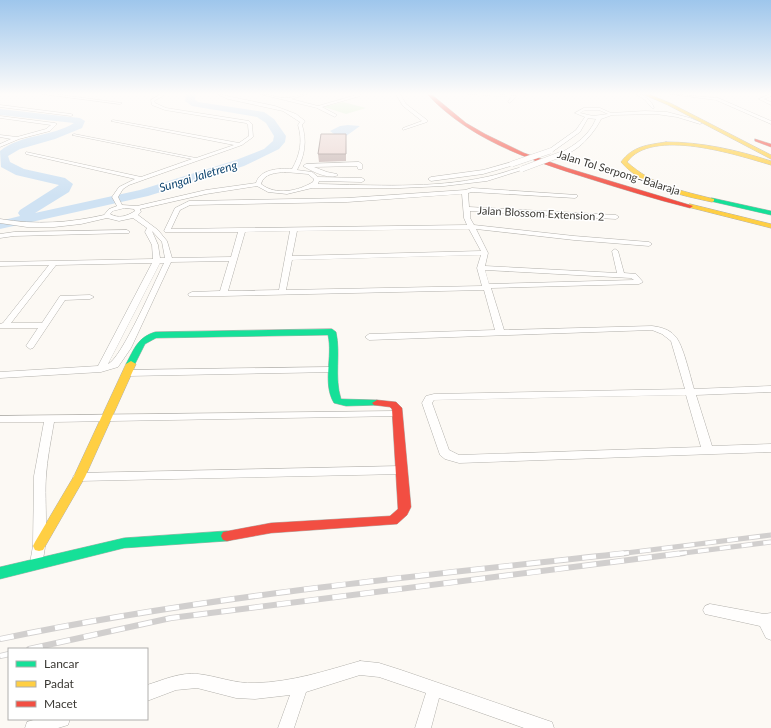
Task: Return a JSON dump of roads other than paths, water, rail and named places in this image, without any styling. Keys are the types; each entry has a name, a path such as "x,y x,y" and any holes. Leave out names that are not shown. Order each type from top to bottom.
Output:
{"main road":[{"name":"Jalan Tol Serpong–Balaraja","path":"470,128 485,137 527,156 606,182 678,203 771,226"},
{"name":"Jalan Tol Serpong–Balaraja","path":"487,128 536,152 606,176 771,219"},
{"path":"715,128 771,157"},
{"path":"732,128 771,147"},
{"path":"771,163 738,152 715,147 676,144 658,145 633,151 626,155 624,162 627,168 635,174 662,186 771,213"},
{"path":"0,572 132,542 226,536 270,528 393,521 403,512 405,507 397,408 393,404 386,403 346,403 337,401 334,397 332,370 336,338 332,332 155,335 146,337 142,341 79,477 39,546"}],"street":[{"path":"0,146 17,138 48,130 50,128"},
{"path":"152,128 240,144"},
{"path":"108,216 108,212 117,202 121,188 127,184 240,144 251,137 250,128"},
{"path":"294,170 304,147 301,128"},
{"path":"423,179 477,173 512,164 550,151 579,128"},
{"path":"117,202 137,208 206,192 258,184 267,190 285,192 300,190 312,186 457,183 486,179 522,169 562,154 578,146 594,128"},
{"path":"713,128 727,134"},
{"path":"74,135 196,159"},
{"path":"0,136 17,138"},
{"path":"28,153 141,178"},
{"path":"360,177 360,168 312,169 326,174 360,177 368,180"},
{"path":"258,184 258,180 262,176 294,170 310,173 317,179 360,177"},
{"path":"312,186 316,183 317,179"},
{"path":"575,196 467,190 465,192 347,200 189,204 177,209 167,231 472,227 649,244"},
{"path":"465,192 467,218 485,253 481,268 500,332"},
{"path":"0,221 22,225 68,224 108,216 118,218 133,216 138,212 137,208"},
{"name":"Jalan Blossom Extension 2","path":"466,209 616,217"},
{"path":"0,374 102,369 115,365 127,348 169,260 164,242 156,231 150,229 133,216"},
{"path":"2,235 22,225"},
{"path":"102,369 106,356 157,261 155,245 148,232 150,229"},
{"path":"282,292 294,229"},
{"path":"223,294 242,230"},
{"path":"2,235 127,232"},
{"path":"615,251 621,276"},
{"path":"289,258 485,253"},
{"path":"0,264 233,259"},
{"path":"3,326 54,263"},
{"path":"192,294 639,282 635,277 481,268"},
{"path":"30,346 63,298 90,297"},
{"path":"3,326 44,325"},
{"path":"369,337 652,328 662,330 676,341 708,451"},
{"path":"128,373 332,370"},
{"path":"771,389 434,397 429,398 427,403 444,452 449,456 459,459 771,448"},
{"path":"0,419 107,419 397,414"},
{"path":"36,563 39,546 40,476 50,418"},
{"path":"79,477 402,470"},
{"path":"710,610 767,619 771,633"},
{"path":"148,693 176,683 197,681 242,690 255,691 300,686 360,668 379,670 546,728"},
{"path":"286,728 300,686"},
{"path":"423,728 434,690"},
{"path":"34,728 59,720"}],"water":[{"path":"336,128 357,128 342,139 328,138 334,134 330,131"}],"waterway":[{"path":"25,213 64,189 66,184 60,181 20,172 5,164 2,155 16,146 73,128"},
{"name":"Sungai Jaletreng","path":"0,225 143,193 240,163 275,147 279,142 280,136 275,128"}],"railway":[{"path":"619,554 771,535"},
{"path":"676,554 771,542"},
{"path":"619,554 627,553"},
{"path":"34,648 171,618 684,553"},
{"path":"0,639 155,611 312,588 619,554"},
{"path":"0,656 8,654"}]}
